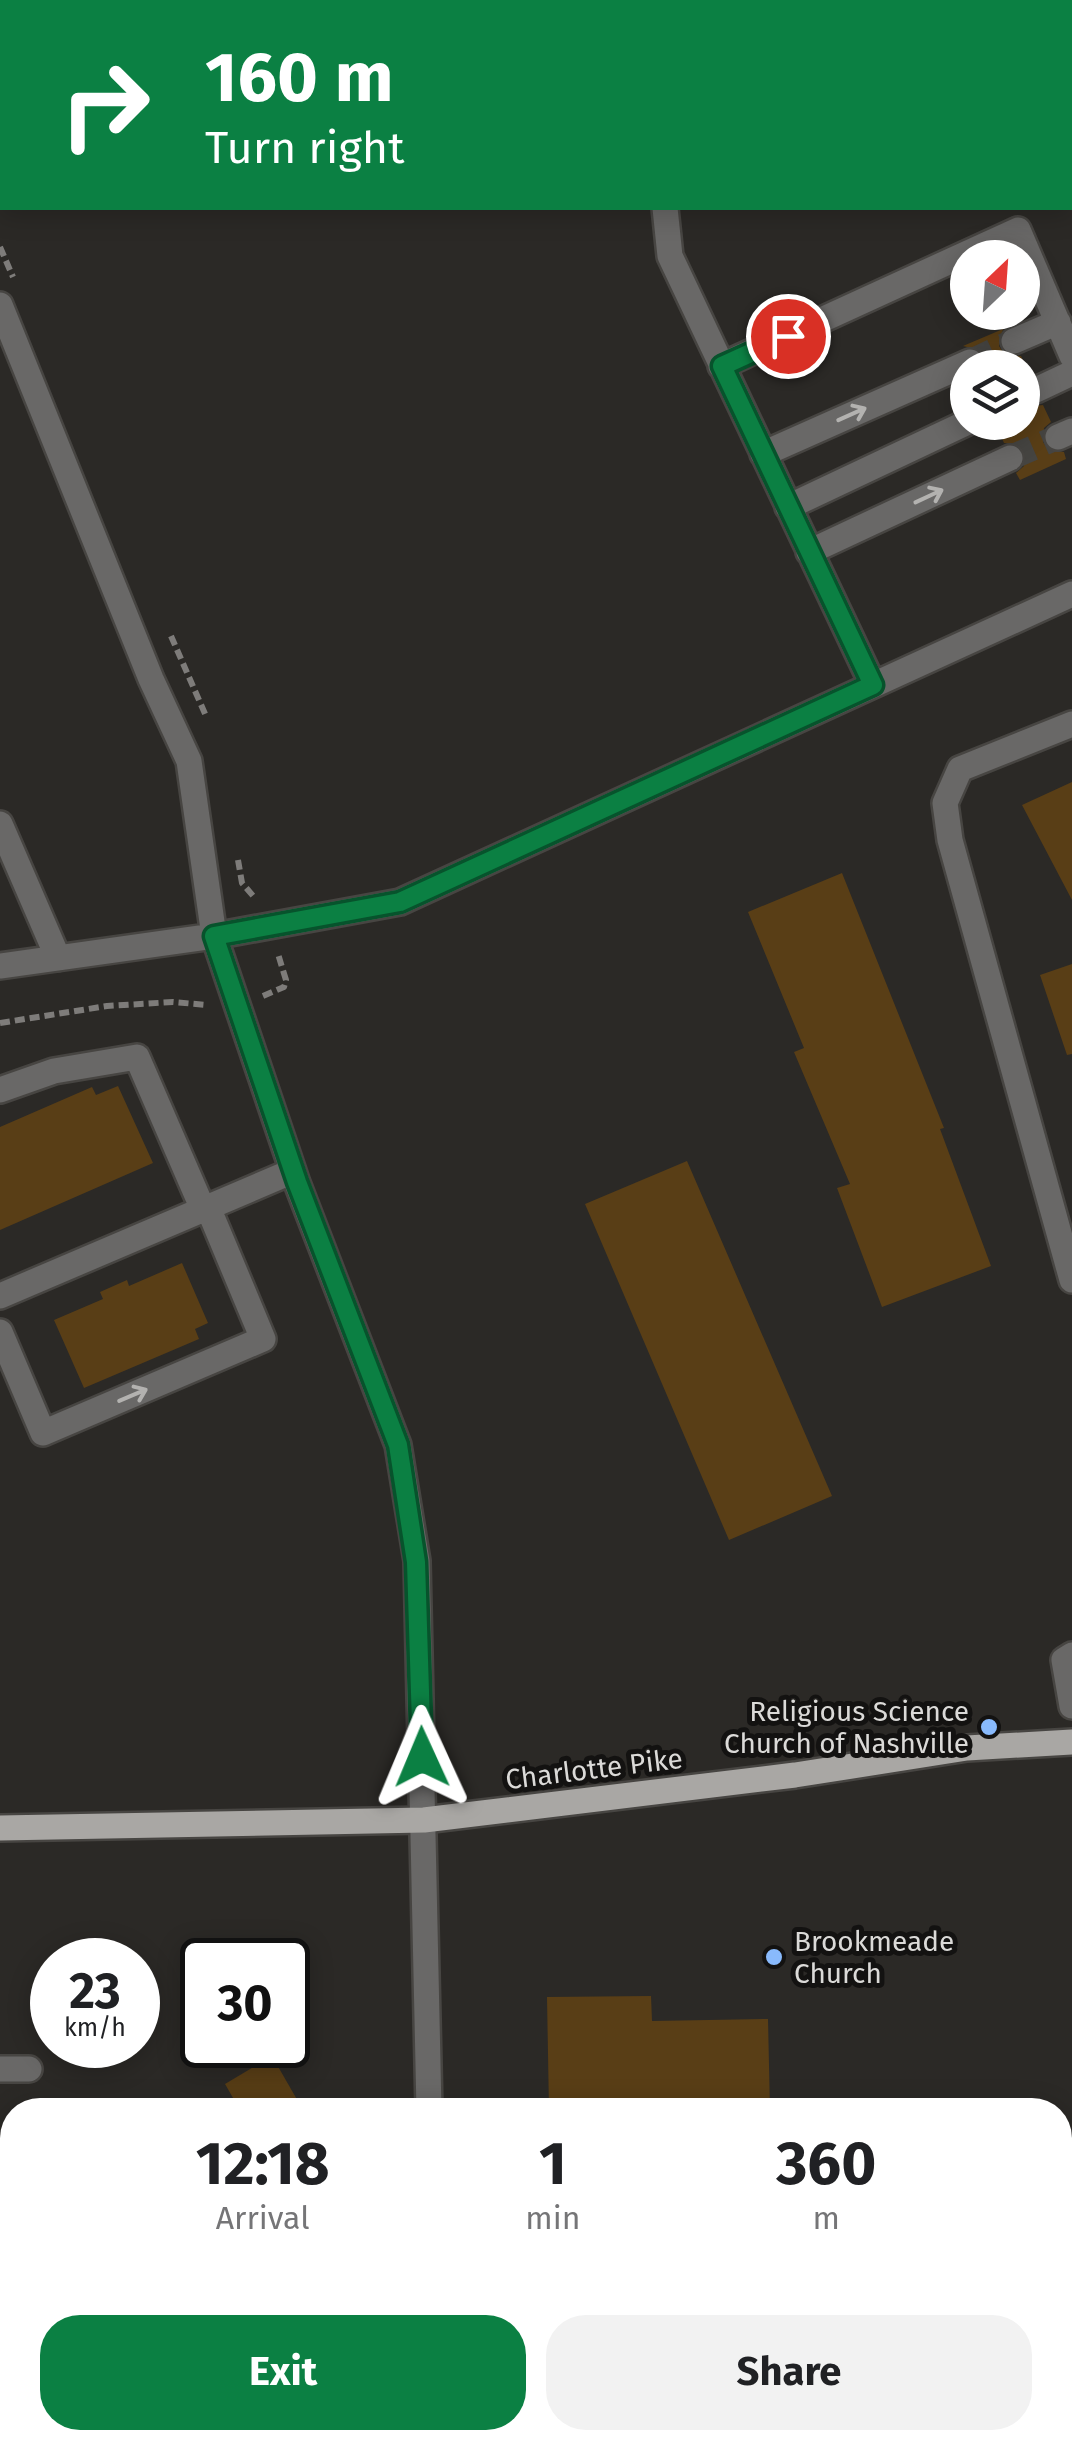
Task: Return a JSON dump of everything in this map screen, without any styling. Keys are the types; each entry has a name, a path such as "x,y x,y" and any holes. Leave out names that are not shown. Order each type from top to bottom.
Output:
{"main road":[{"name":"Charlotte Pike","path":"0,1828 424,1820 795,1776 967,1748 1072,1742"}],"street":[{"path":"666,210 670,256 873,685"},
{"path":"722,366 1018,230 1072,356"},
{"path":"0,305 189,761 214,936 293,1171 398,1445 416,1562 428,2098"},
{"path":"1014,342 1058,322"},
{"path":"763,454 950,371"},
{"path":"1040,388 1072,374"},
{"path":"788,507 950,430"},
{"path":"809,552 1010,458"},
{"path":"0,966 214,936 400,902 1072,594"},
{"path":"1072,724 960,768 945,803 950,840 1072,1280"},
{"path":"0,824 58,958"},
{"path":"0,1090 54,1071 136,1057 263,1339 44,1433 0,1332"},
{"path":"0,1296 293,1171"},
{"path":"1072,1655 1064,1660 1072,1706"},
{"path":"0,2069 29,2070"}],"building":[{"path":"1001,330 1003,330 1002,350 963,346"},
{"path":"1043,405 1051,422 1044,428 1043,442 1049,450 1064,452 1066,459 1020,480 1016,473 1024,466 1025,452 1018,444 1003,440 1040,440"},
{"path":"1072,782 1072,900 1022,805"},
{"path":"842,873 944,1128 940,1129 991,1266 882,1307 837,1188 850,1184 794,1052 804,1048 748,912"},
{"path":"1072,964 1072,1054 1067,1055 1040,975"},
{"path":"118,1086 153,1163 0,1230 0,1127 92,1087 96,1095"},
{"path":"687,1161 832,1496 729,1540 585,1204"},
{"path":"182,1263 208,1323 195,1329 199,1339 84,1388 54,1320 103,1299 100,1292 127,1280 129,1286"},
{"path":"651,1996 652,2021 768,2019 770,2098 549,2098 547,1997"},
{"path":"252,2068 279,2068 296,2098 233,2098 225,2084"}],"tunnel":[{"path":"995,350 1014,341"},
{"path":"1010,458 1058,437"}],"place":[{"name":"Religious Science Church of Nashville","path":"989,1727"},
{"name":"Brookmeade Church","path":"774,1957"}],"route":[{"path":"422,1757 416,1562 398,1445 297,1182 214,936 400,902 873,685 722,366 788,336"}]}
